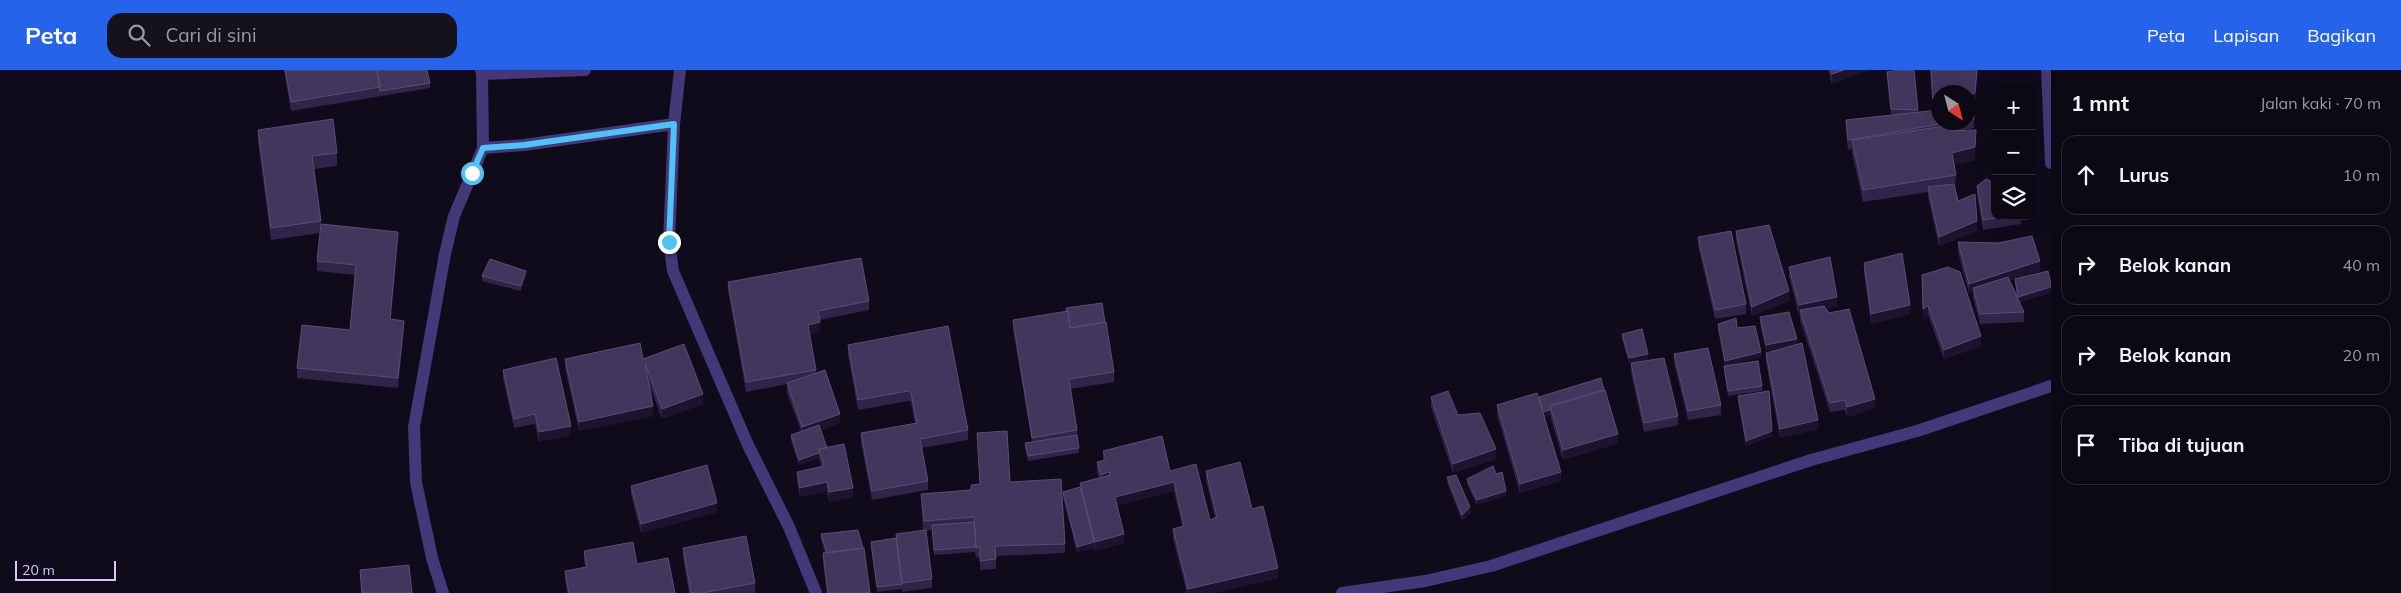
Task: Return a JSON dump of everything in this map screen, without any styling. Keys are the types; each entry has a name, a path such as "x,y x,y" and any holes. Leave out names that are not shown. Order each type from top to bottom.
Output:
{"street":[{"path":"443,593 432,558 416,482 414,427 445,254 454,216 483,148 481,72 521,73 586,70"},
{"path":"680,70 674,124 669,242 673,271 748,445 789,527 816,593"},
{"path":"2047,70 2051,163"},
{"path":"483,148 524,145 674,124"},
{"path":"1342,593 1424,581 1491,566 1811,460 1917,431 2051,386"}],"building":[{"path":"285,70 377,70 380,87 291,102"},
{"path":"377,70 427,70 430,83 380,91"},
{"path":"1831,70 1844,70 1832,74"},
{"path":"1914,70 1918,110 1891,109 1887,72"},
{"path":"1931,70 1977,70 1976,85 1932,85"},
{"path":"1931,111 1931,126 1848,140 1846,120"},
{"path":"333,119 337,153 312,156 321,221 271,228 258,130"},
{"path":"1931,128 1931,130 1950,131 1976,130 1975,147 1952,153 1956,175 1863,190 1852,140"},
{"path":"1986,179 1991,181 1991,219 1983,220 1977,186"},
{"path":"1954,184 1958,201 1975,194 1977,221 1939,237 1928,187"},
{"path":"321,224 398,232 390,319 404,321 398,378 297,368 302,325 350,330 356,265 317,261"},
{"path":"1769,225 1789,291 1752,307 1736,231"},
{"path":"1731,231 1746,304 1715,310 1698,237"},
{"path":"2032,236 2040,261 1969,284 1958,242 1998,243"},
{"path":"1902,253 1910,305 1871,314 1864,263"},
{"path":"1830,257 1837,297 1799,305 1789,267"},
{"path":"861,258 869,301 818,311 820,322 808,325 816,370 746,382 728,282"},
{"path":"490,259 526,271 521,286 482,276"},
{"path":"1948,267 1960,272 1981,336 1944,350 1928,306 1923,309 1922,275"},
{"path":"2048,271 2051,287 2018,297 2015,279"},
{"path":"2008,277 2024,312 1980,314 1973,288"},
{"path":"1102,303 1105,322 1070,328 1066,308"},
{"path":"1824,306 1829,313 1849,309 1875,399 1847,407 1845,400 1830,403 1800,310"},
{"path":"1068,311 1070,328 1106,322 1114,372 1069,379 1077,430 1032,438 1013,320"},
{"path":"1789,312 1797,339 1766,345 1760,317"},
{"path":"1736,318 1737,328 1755,326 1761,352 1725,361 1718,324"},
{"path":"948,326 968,430 920,439 928,481 872,491 861,433 917,423 911,393 908,391 858,400 848,345"},
{"path":"1642,329 1648,354 1629,358 1622,334"},
{"path":"640,343 643,359 684,344 703,394 662,409 645,363 653,406 579,422 565,359"},
{"path":"1802,343 1818,420 1780,429 1766,353"},
{"path":"1708,348 1721,405 1688,411 1674,354"},
{"path":"556,358 571,426 539,432 535,414 514,419 503,370"},
{"path":"1664,358 1678,416 1644,423 1631,363"},
{"path":"1758,361 1762,386 1728,391 1724,366"},
{"path":"825,370 840,414 802,427 787,383"},
{"path":"1601,378 1604,390 1550,406 1550,410 1543,412 1539,397"},
{"path":"1605,390 1618,434 1563,450 1550,406"},
{"path":"1448,391 1458,415 1480,413 1496,449 1453,464 1431,397"},
{"path":"1769,391 1772,431 1746,441 1738,396"},
{"path":"1537,393 1561,472 1520,484 1497,405"},
{"path":"819,425 827,448 819,449 819,453 799,460 791,435"},
{"path":"1007,431 1010,482 1061,479 1065,544 995,546 996,559 980,561 980,547 976,548 974,517 924,521 921,494 971,490 971,485 980,484 977,433"},
{"path":"1077,435 1079,448 1028,456 1025,443"},
{"path":"1162,436 1170,471 1196,464 1210,520 1217,517 1206,471 1240,462 1252,509 1263,506 1278,568 1188,589 1173,529 1184,526 1174,482 1115,497 1124,534 1095,542 1080,483 1110,475 1109,472 1101,475 1097,462 1106,460 1103,451"},
{"path":"844,444 853,488 829,492 827,482 800,488 797,472 824,466 819,449"},
{"path":"707,465 717,503 641,524 631,486"},
{"path":"1493,466 1496,474 1502,472 1506,491 1477,500 1467,479"},
{"path":"1456,475 1470,507 1462,515 1447,477"},
{"path":"1080,487 1094,542 1077,547 1063,492"},
{"path":"974,522 976,547 934,550 932,525"},
{"path":"858,530 863,548 827,553 821,534"},
{"path":"926,530 932,579 902,583 896,534"},
{"path":"746,536 755,583 702,593 691,593 683,548"},
{"path":"896,538 902,584 877,587 871,542"},
{"path":"633,542 637,564 668,558 675,593 569,593 565,571 587,567 584,551"},
{"path":"864,548 870,593 828,593 823,553"},
{"path":"409,565 412,593 362,593 360,570"}],"route":[{"path":"472,173 483,148 524,145 674,124 669,242"}]}
